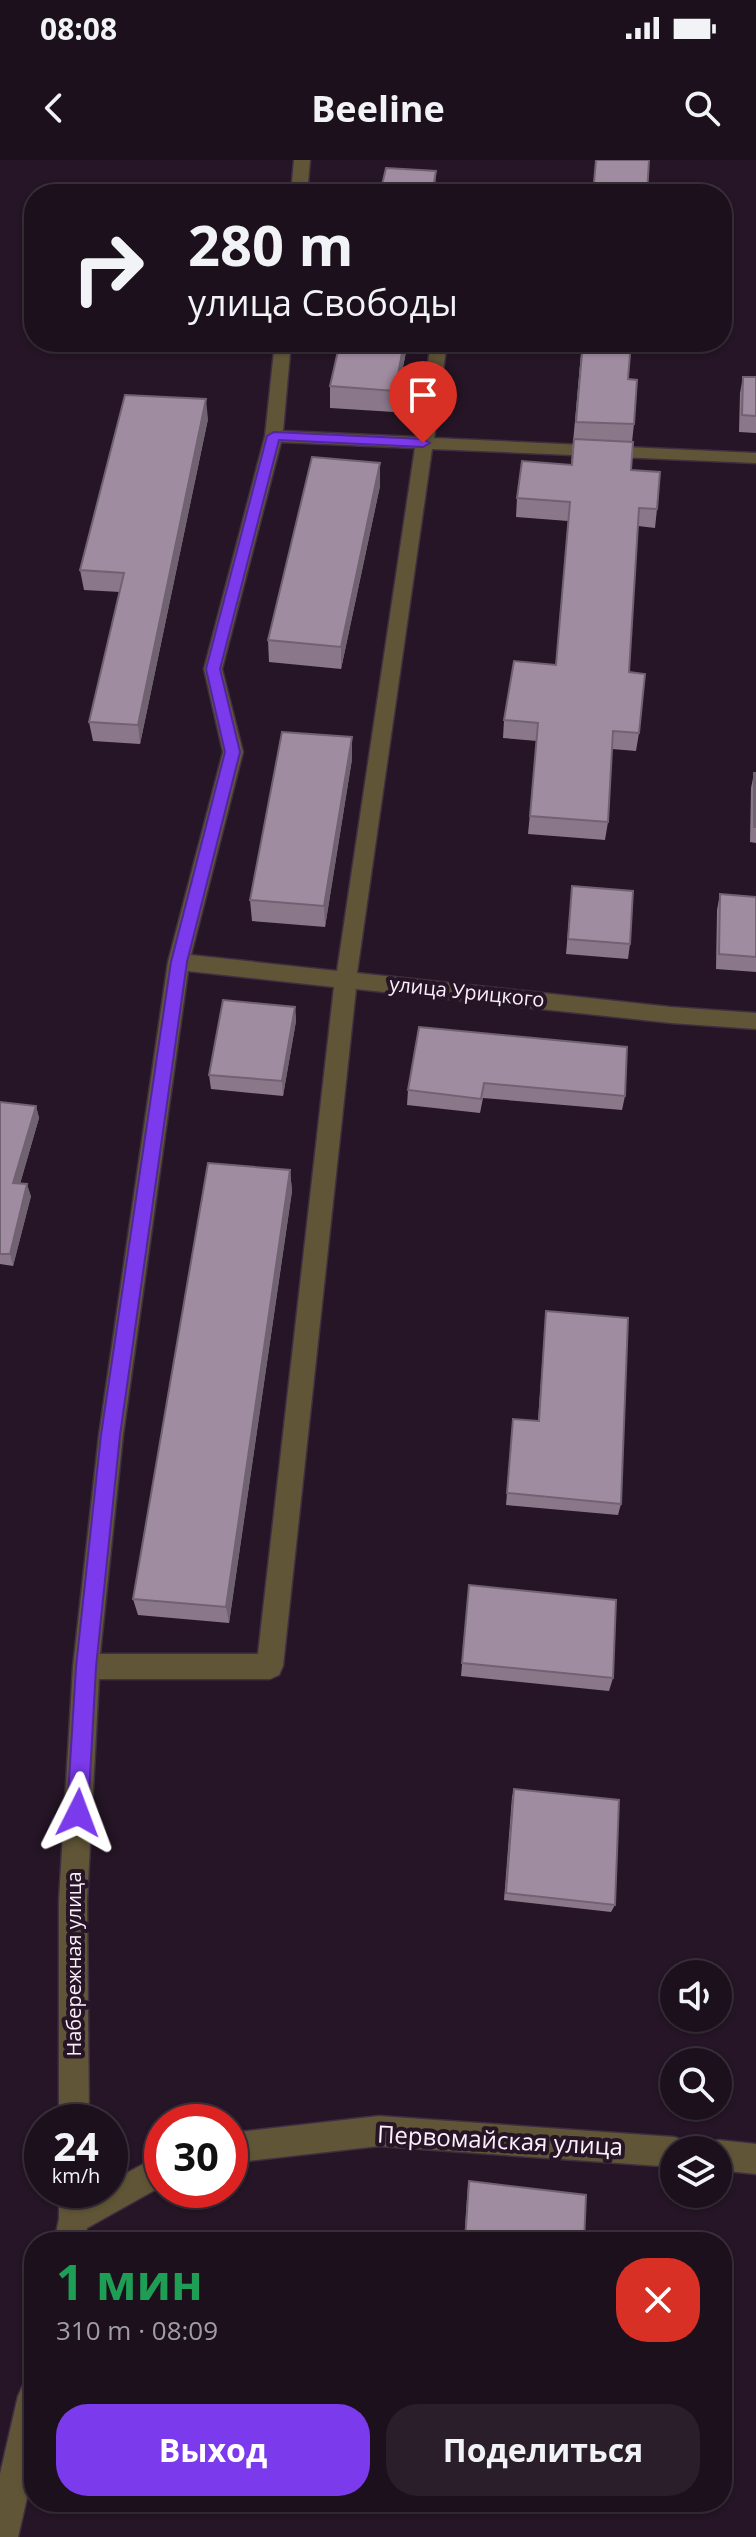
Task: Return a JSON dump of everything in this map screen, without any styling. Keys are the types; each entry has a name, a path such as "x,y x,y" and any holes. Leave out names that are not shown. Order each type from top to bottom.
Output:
{"street":[{"path":"300,184 302,160"},
{"name":"Набережная улица","path":"74,2104 73,1901 86,1667 111,1435 179,962 233,752 213,669 274,436 282,352"},
{"path":"86,1667 270,1666 346,979 437,352"},
{"path":"274,436 756,458"},
{"name":"улица Урицкого","path":"179,962 671,1015 756,1021"},
{"name":"Первомайская улица","path":"248,2146 379,2131 660,2151"},
{"path":"732,2156 756,2159"},
{"path":"73,2217 144,2179"},
{"path":"2,2537 24,2440"}],"building":[{"path":"596,160 649,160 648,184 594,184"},
{"path":"386,168 436,171 434,184 382,184"},
{"path":"338,352 402,352 395,391 330,386"},
{"path":"582,352 630,352 628,379 637,380 634,424 576,422"},
{"path":"743,377 756,377 756,416 742,415"},
{"path":"125,395 206,399 138,725 89,722 124,573 80,570"},
{"path":"574,439 633,442 631,470 660,472 657,509 639,508 629,672 645,674 639,733 613,731 608,822 530,816 538,723 504,720 514,661 556,665 570,502 517,498 522,461 572,465"},
{"path":"312,457 380,463 341,647 268,640"},
{"path":"282,732 352,737 324,906 250,900"},
{"path":"756,773 756,827 754,827"},
{"path":"572,886 633,891 630,944 568,939"},
{"path":"720,894 756,897 756,957 719,954"},
{"path":"223,1000 295,1007 282,1081 209,1075"},
{"path":"419,1027 627,1047 625,1096 484,1083 481,1099 408,1090"},
{"path":"0,1102 36,1106 13,1183 27,1184 10,1254 0,1254"},
{"path":"208,1163 290,1170 226,1607 133,1599"},
{"path":"546,1311 628,1318 621,1504 507,1493 513,1419 539,1421"},
{"path":"469,1585 616,1600 613,1678 462,1663"},
{"path":"514,1789 619,1800 615,1905 506,1893"},
{"path":"469,2181 586,2195 584,2232 466,2232"}],"route":[{"path":"78,1813 86,1667 111,1435 179,962 233,752 213,669 274,436 423,443"}]}
